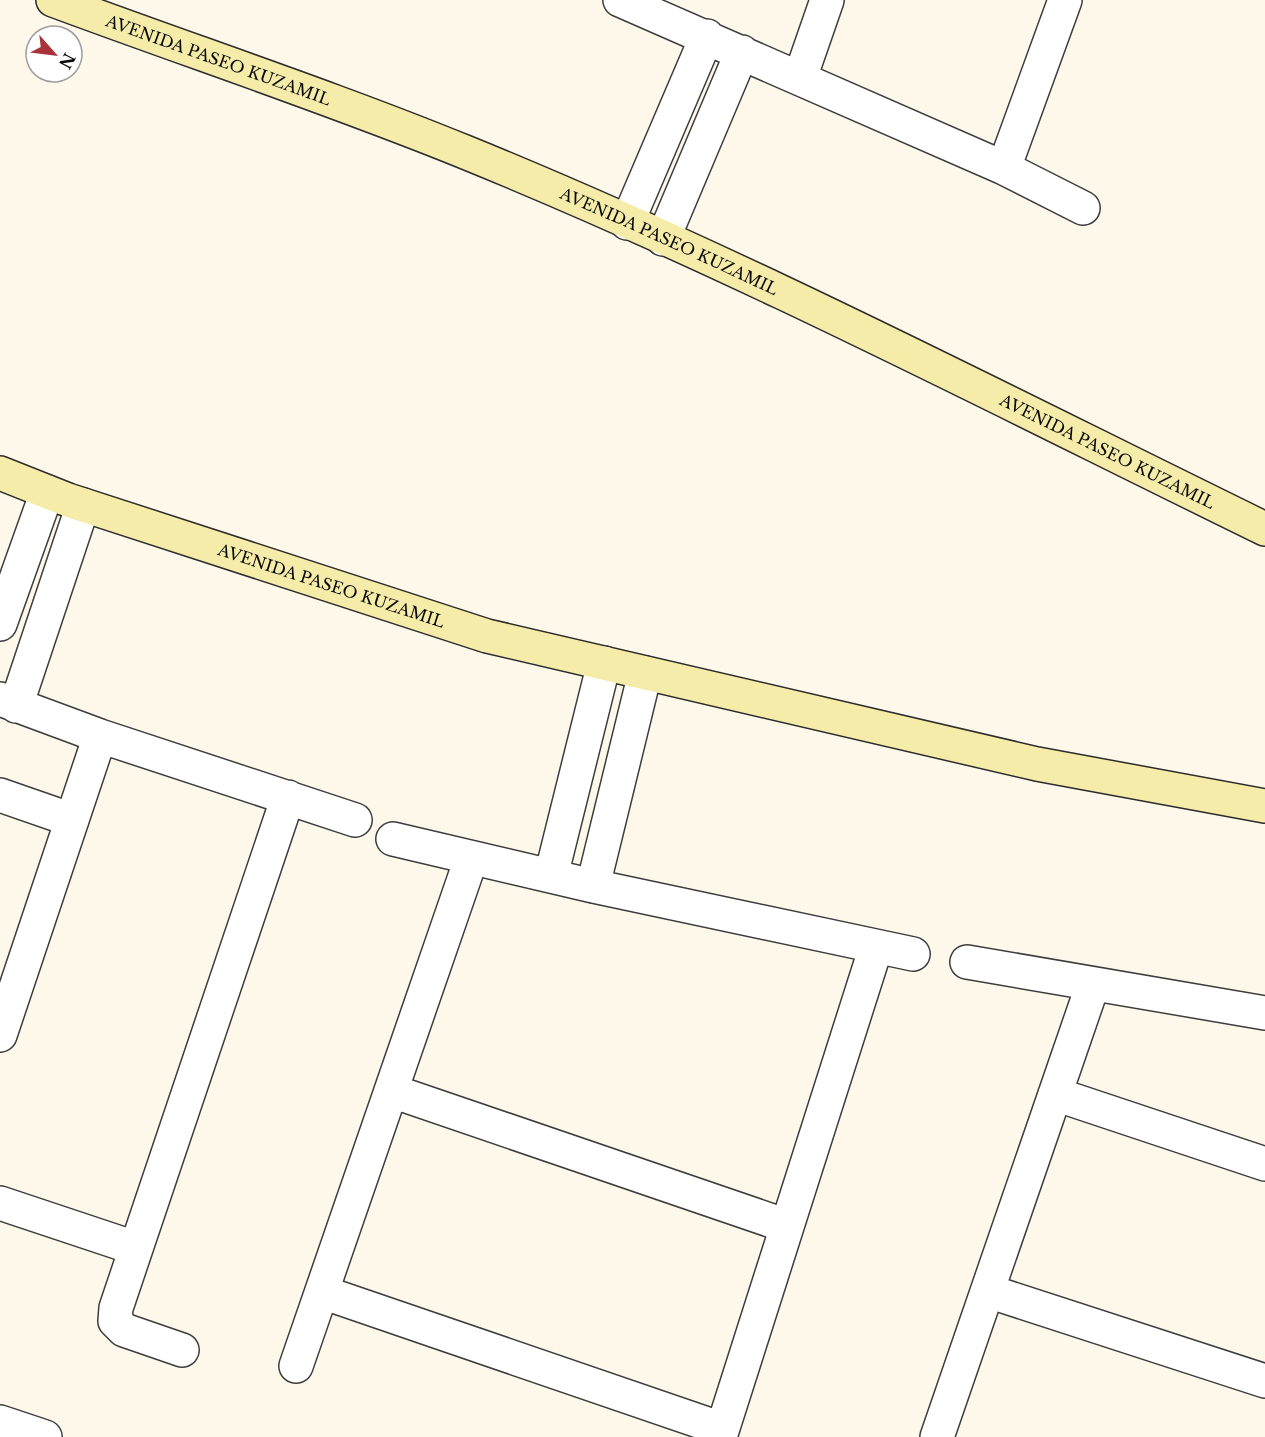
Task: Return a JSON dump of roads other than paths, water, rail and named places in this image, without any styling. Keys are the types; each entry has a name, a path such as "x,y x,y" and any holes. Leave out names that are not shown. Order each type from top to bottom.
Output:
{"main road":[{"name":"AVENIDA PASEO KUZAMIL","path":"53,0 464,152 627,223 774,289 1265,530"},
{"name":"AVENIDA PASEO KUZAMIL","path":"0,473 83,505 487,636 1037,764 1265,806"}],"street":[{"path":"620,0 707,36 1004,168 1083,208"},
{"path":"800,78 827,0"},
{"path":"1004,168 1065,0"},
{"path":"627,223 707,36"},
{"path":"663,239 742,52"},
{"path":"0,624 47,492"},
{"path":"83,505 8,703 100,736 355,820"},
{"path":"551,876 604,663"},
{"path":"593,886 645,673"},
{"path":"0,1035 6,998 72,820 100,736"},
{"path":"0,795 72,820"},
{"path":"182,1350 124,1330 115,1321 116,1308 288,797"},
{"path":"393,839 593,886 913,954"},
{"path":"296,1366 471,859"},
{"path":"322,1292 721,1433 876,947"},
{"path":"967,962 1265,1012"},
{"path":"937,1437 1093,984"},
{"path":"392,1091 787,1226"},
{"path":"1055,1094 1265,1164"},
{"path":"0,1203 135,1248"},
{"path":"988,1291 1265,1381"},
{"path":"0,1422 45,1437"}]}
